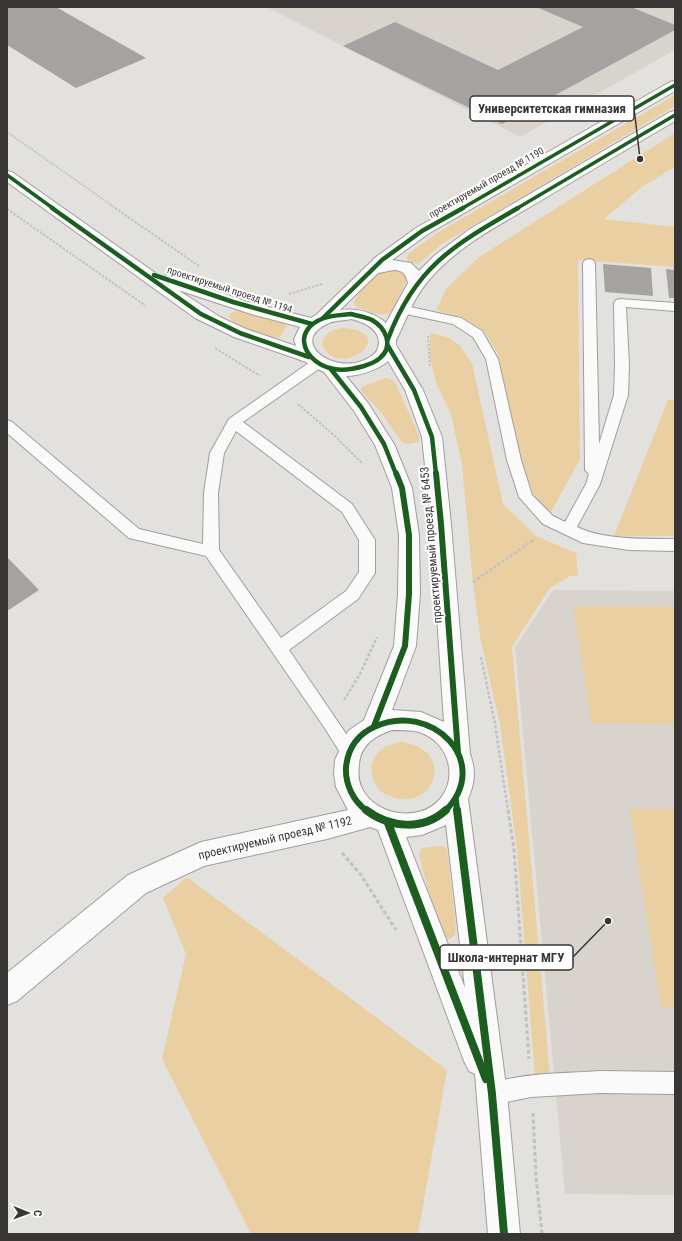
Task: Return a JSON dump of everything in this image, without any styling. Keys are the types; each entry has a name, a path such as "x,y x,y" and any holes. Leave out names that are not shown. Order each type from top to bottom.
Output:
{"street":[{"name":"проектируемый проезд № 1190","path":"318,321 382,260 422,231 675,85"},
{"path":"388,342 384,330 376,322 364,317 344,314 318,321 305,331 302,340 303,348 319,363 343,370 368,366 378,361 385,354 396,317 422,276 450,250 476,232 675,115"},
{"name":"проектируемый проезд № 1194","path":"7,175 217,323 319,363"},
{"path":"373,269 387,265 399,265 410,268 415,276 417,284"},
{"name":"проектируемый проезд № 1194","path":"143,271 208,295 291,319 318,321"},
{"name":"проектируемый проезд № 6453","path":"388,342 414,390 432,437 441,524 458,753 463,768 462,784 456,800 446,811 434,819 420,824 404,825 379,819 356,802 348,786 345,768 349,752 359,737 374,726 392,720 411,720 431,726 447,737 458,753"},
{"name":"проектируемый проезд № 6453","path":"319,363 361,407 384,444 402,488 409,535 409,594 405,646 374,726"},
{"name":"проектируемый проезд № 6453","path":"456,800 492,1094 504,1234"},
{"name":"проектируемый проезд № 6453","path":"379,819 492,1094"},
{"name":"проектируемый проезд № 1192","path":"7,991 137,884 201,854 326,827 379,819"}],"lane":[{"path":"589,263 593,484"},
{"path":"568,530 593,484 621,395 622,365 620,303 675,307"},
{"path":"401,309 457,321 478,334 492,359 514,460 526,497 548,520 583,537 630,544 675,545"},
{"path":"319,363 234,422 217,453 211,493 211,551 330,722 349,752"},
{"path":"234,422 348,508 367,540 367,573 352,595 278,649"},
{"path":"7,425 134,534 211,551"},
{"path":"492,1094 531,1086 600,1082 675,1083"}],"path":[{"path":"7,132 201,267"},
{"path":"7,209 128,295 148,307"},
{"path":"283,295 302,291 324,283"},
{"path":"431,315 428,332 428,358 431,371"},
{"path":"213,347 280,389 335,436 365,466"},
{"path":"469,577 470,584 535,539"},
{"path":"330,722 360,674 379,633"},
{"path":"479,651 495,724 514,850 536,1177 542,1234"},
{"path":"326,827 342,854 361,875 398,934"}],"shaded area":[{"path":"267,7 671,7 675,9 675,50 520,137"},
{"path":"675,95 675,106 442,244 418,264 408,261 406,258 408,254 437,233"},
{"path":"675,133 675,167 643,186 604,219 675,227 675,267 578,260 580,459 550,514 532,492 520,458 498,354 484,331 462,317 436,310 446,289 479,257"},
{"path":"392,269 405,274 407,279 392,311 379,314 356,307 354,303 355,300 368,283 380,272"},
{"path":"238,310 283,323 287,326 280,337 275,338 262,335 231,320 229,317 230,314"},
{"path":"344,328 361,332 368,338 367,346 361,352 351,357 340,359 330,355 322,344 327,334 337,329"},
{"path":"430,333 446,337 456,342 472,363 503,504 536,536 576,553 578,576 570,576 550,588 512,647 550,1076 535,1076 517,849 500,724 480,637 473,583 462,465 451,414 436,383 430,358"},
{"path":"385,378 393,380 396,384 420,438 418,442 407,444 402,442 380,411 361,391 361,388 364,386"},
{"path":"668,400 675,400 675,536 614,536"},
{"path":"553,590 675,591 675,1195 565,1194 515,647"},
{"path":"573,606 675,607 675,724 591,723"},
{"path":"400,742 417,746 428,754 434,765 434,776 430,786 422,795 410,799 388,796 382,792 373,780 371,772 374,758 378,752 392,744"},
{"path":"629,809 675,809 675,1007 661,1007"},
{"path":"443,846 447,850 456,926 455,935 450,939 444,938 439,933 419,855 420,850 423,848"},
{"path":"187,877 447,1070 418,1234 251,1234 162,1059 186,954 163,898"}],"building":[{"path":"7,7 56,7 146,58 76,88 7,45"},
{"path":"536,7 631,7 675,25 675,30 502,124 343,46 395,22 498,70 583,27"},
{"path":"603,264 651,268 653,296 605,292"},
{"path":"666,269 675,270 675,298 669,298"},
{"path":"7,557 39,590 7,611"}],"cycle path":[{"path":"323,318 382,260 422,231 675,85"},
{"path":"388,339 398,314 411,291 428,270 448,253 476,232 675,115"},
{"path":"7,175 201,314 240,333 309,357"},
{"path":"154,275 233,302 312,324"},
{"path":"351,314 370,319 385,332 388,343 387,348 381,358 375,362 353,370 333,369 317,362 306,352 303,339 308,327 324,318 351,314"},
{"path":"388,346 414,390 432,437 441,524 458,753"},
{"path":"330,368 361,407 384,444 402,488 409,535 409,594 405,646 374,726"},
{"path":"392,720 416,721 430,726 450,741 457,751 461,762 461,785 449,807 437,817 422,823 399,825 373,816 354,798 348,787 346,774 347,760 355,742 359,736 367,731 392,720"},
{"path":"456,800 492,1094 504,1234"},
{"path":"388,823 486,1079"}],"place":[{"name":"Университетская гимназия","path":"640,159"},
{"name":"Школа-интернат МГУ","path":"608,921"}]}
